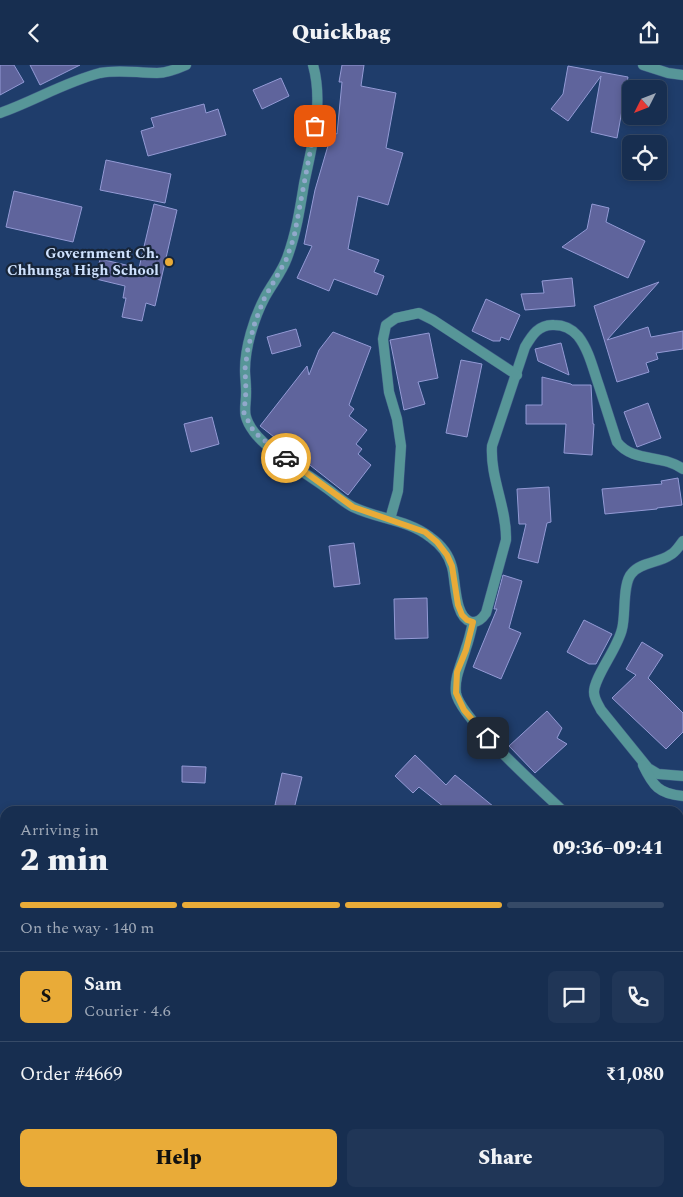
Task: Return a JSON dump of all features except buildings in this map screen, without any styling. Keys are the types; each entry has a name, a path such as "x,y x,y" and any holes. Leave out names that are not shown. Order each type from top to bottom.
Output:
{"street":[{"path":"0,113 81,79 101,73 122,71 158,73 174,70 186,65"},
{"path":"313,65 318,81 317,109 294,237 286,260 264,299 248,348 245,369 244,413 254,432 273,449 353,507 425,532 437,542 447,555 452,566 458,605 462,615 467,620 473,622 480,621 486,613 506,540 506,529 492,458 495,437 500,428 525,347 531,336 539,328 549,324 561,325 570,329 578,336 590,359 617,442 623,449 630,453 670,463 683,469"},
{"path":"643,65 668,73 683,75"},
{"path":"390,519 398,491 401,446 397,419 389,392 383,339 386,325 396,318 419,313 433,320 517,375"},
{"path":"683,541 669,556 649,563 631,573 628,580 622,629 594,690 595,699 601,710 648,768 658,774 683,776"},
{"path":"473,622 466,650 457,672 456,693 464,710 479,729 558,806"},
{"path":"640,760 650,781 657,789 666,793 683,796"}],"way so far":[{"path":"286,458 254,432 244,413 245,369 255,322 264,299 286,260 294,237 315,126"}],"place":[{"name":"Government Ch. Chhunga High School","path":"169,262"}],"route":[{"path":"286,458 353,507 425,532 437,542 447,555 452,566 458,605 462,615 467,620 473,622 466,650 457,672 456,693 464,710 488,738"}]}
